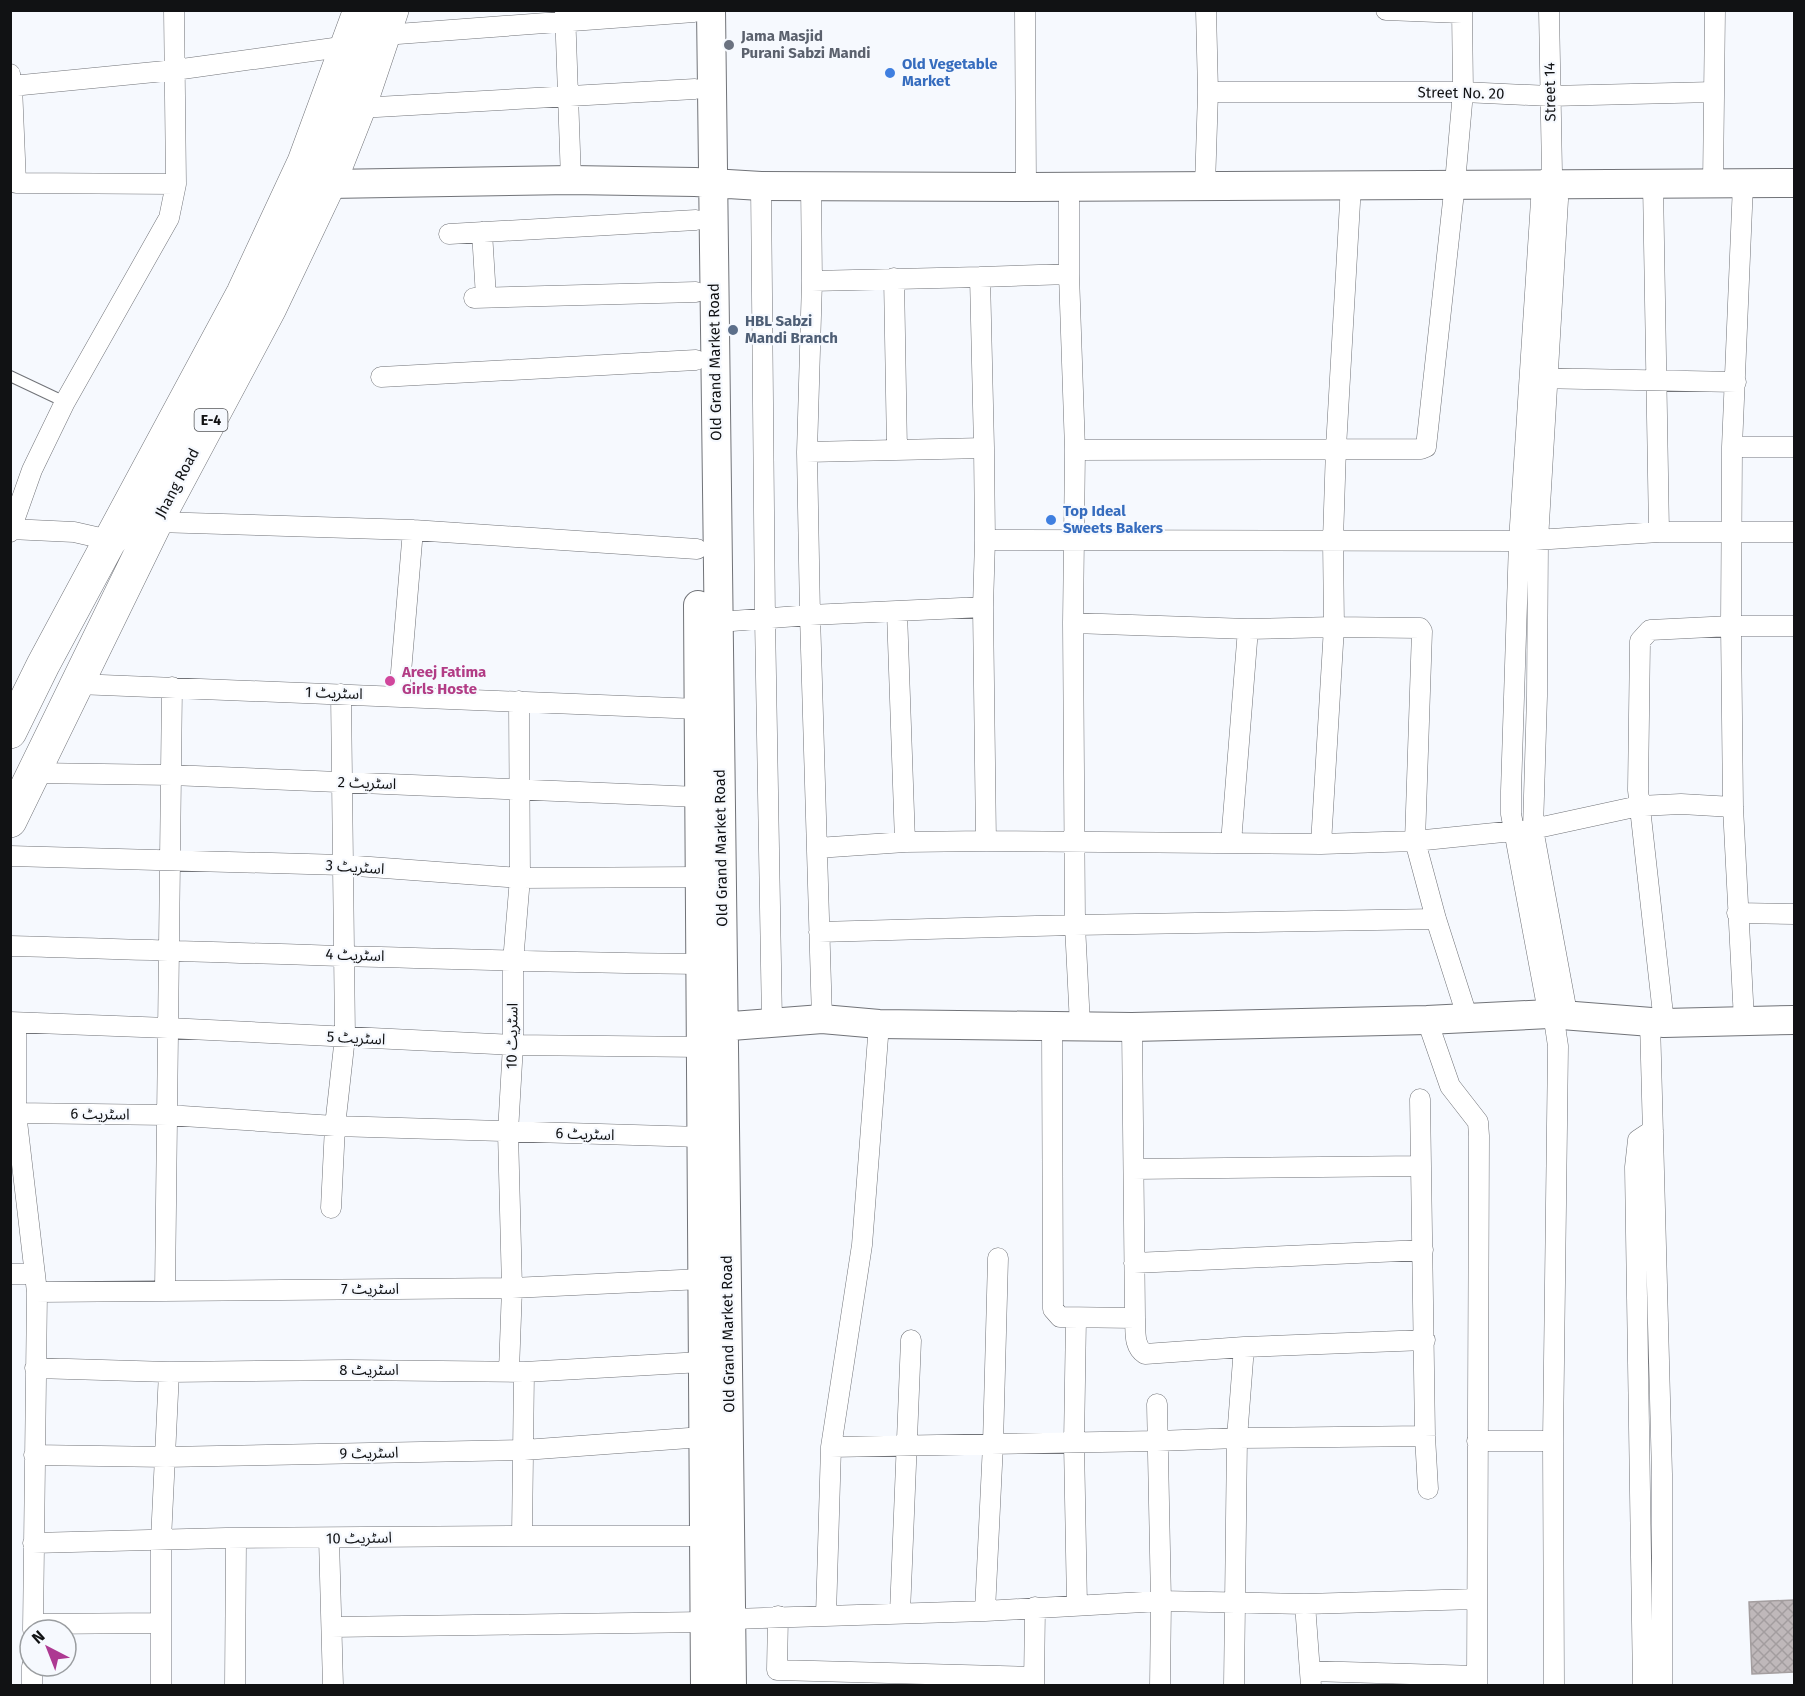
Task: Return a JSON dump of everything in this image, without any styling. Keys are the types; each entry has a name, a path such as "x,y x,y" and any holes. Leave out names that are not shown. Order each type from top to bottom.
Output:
{"highway":[{"name":"Jhang Road","path":"12,724 243,293 304,162 360,10"},
{"name":"Jhang Road","path":"10,821 149,536 270,308 329,184 359,108 388,23"}],"street":[{"path":"174,10 176,184 169,218 65,402 32,470 11,530 74,532 112,540 149,536 413,530 698,549"},
{"path":"1025,10 1026,187"},
{"path":"1205,186 1208,92 1206,10"},
{"path":"1075,450 1420,449 1426,447 1455,183 1462,92 1462,12 1386,10"},
{"name":"Street 14","path":"1549,10 1550,181 1511,790 1512,814 1524,830 1564,1002 1555,1018 1558,1046 1553,1441 1554,1686"},
{"path":"1713,183 1715,10"},
{"path":"388,23 700,11"},
{"name":"Old Grand Market Road","path":"700,11 695,89 704,183 696,220 698,549 708,623 699,709 700,964 709,1035 701,1137 705,1686"},
{"name":"Old Grand Market Road","path":"700,11 708,623 709,1035 732,1619 732,1686"},
{"path":"566,16 571,180"},
{"path":"176,184 16,183 11,80 175,70 348,46"},
{"path":"359,108 695,89"},
{"name":"Street No. 20","path":"1208,92 1462,92 1550,96 1714,92"},
{"path":"329,184 571,180 761,186 1026,187 1550,181 1653,184 1794,183"},
{"path":"1653,184 1659,532"},
{"path":"1743,184 1732,447 1731,626 1732,807 1743,1020"},
{"path":"811,185 812,281 807,452 822,1019"},
{"path":"1321,844 1334,627 1333,540 1336,448 1351,185"},
{"path":"761,186 772,1022"},
{"path":"1069,186 1069,274 1075,450 1073,623 1075,925 1080,1025"},
{"path":"449,234 696,220"},
{"path":"482,232 480,297 696,292"},
{"path":"812,281 1069,274"},
{"path":"980,277 986,540 983,607 986,841"},
{"path":"894,279 897,450"},
{"path":"381,377 696,360"},
{"path":"1539,379 1736,382"},
{"path":"1732,447 1794,447"},
{"path":"807,452 984,448"},
{"path":"399,696 413,530"},
{"path":"986,540 1528,540 1659,532 1794,532"},
{"path":"708,623 810,615 983,607"},
{"path":"897,612 905,842"},
{"path":"1073,623 1248,629 1416,627 1422,631 1415,841 1436,919 1468,1019"},
{"path":"1662,1686 1662,1474 1653,1130 1657,1022 1638,790 1640,640 1650,630 1794,626"},
{"path":"1232,843 1248,629"},
{"name":"اسٹریٹ 1","path":"77,684 699,709"},
{"path":"165,1291 172,687"},
{"path":"331,1208 335,1126 345,1037 341,694"},
{"name":"اسٹریٹ 10","path":"33,1543 522,1536 524,1450 512,1288 508,1132 513,1046 513,962 520,879 519,701"},
{"path":"12,724 54,734"},
{"name":"اسٹریٹ 2","path":"34,773 171,775 699,797"},
{"path":"817,848 905,842 986,841 1321,844 1415,841 1524,830 1639,806 1681,804 1732,807"},
{"name":"اسٹریٹ 3","path":"10,856 343,865 520,879 700,877"},
{"path":"1737,913 1794,914"},
{"path":"819,933 1075,925 1436,919"},
{"name":"اسٹریٹ 4","path":"10,945 344,954 513,962 700,964"},
{"path":"709,1035 772,1022 822,1019 879,1024 1132,1027 1555,1018 1657,1022 1794,1020"},
{"path":"1305,1604 1310,1678 1477,1681 1478,1122 1450,1086 1427,1020"},
{"path":"14,1023 16,1113 36,1283 33,1618"},
{"name":"اسٹریٹ 5","path":"14,1023 168,1028 513,1046 709,1035"},
{"path":"826,1615 831,1447 862,1245 879,1024"},
{"path":"1052,1025 1053,1309 1060,1317 1135,1318"},
{"path":"1132,1027 1135,1318 1137,1345 1144,1354 1244,1347 1425,1340"},
{"path":"1420,1099 1425,1436 1428,1489"},
{"name":"اسٹریٹ 6","path":"16,1113 166,1115 335,1126 701,1137"},
{"path":"1642,1686 1635,1167 1638,1140 1653,1130"},
{"path":"1134,1169 1421,1166"},
{"path":"1134,1263 1423,1250"},
{"path":"985,1611 993,1444 998,1258"},
{"name":"اسٹریٹ 7","path":"10,1274 36,1283 165,1291 512,1288 702,1279"},
{"path":"1076,1318 1074,1443 1077,1605"},
{"path":"900,1613 911,1340"},
{"path":"1234,1686 1237,1438 1244,1347"},
{"name":"اسٹریٹ 8","path":"35,1368 169,1372 517,1371 702,1362"},
{"path":"161,1686 161,1540 169,1372"},
{"path":"1157,1404 1161,1601 1160,1686"},
{"path":"831,1447 1425,1436"},
{"name":"اسٹریٹ 9","path":"34,1455 166,1456 524,1450 703,1437"},
{"path":"1477,1441 1553,1441"},
{"path":"1640,1474 1662,1474"},
{"path":"522,1536 704,1536"},
{"path":"235,1686 236,1539"},
{"path":"329,1539 333,1686"},
{"path":"732,1619 985,1611 1161,1601 1305,1604 1476,1599"},
{"path":"778,1616 777,1670 840,1679 1034,1681 1035,1607"},
{"path":"332,1627 704,1622"},
{"path":"78,1626 161,1623"}],"lane":[{"path":"10,376 65,402"}],"building":[{"path":"1794,1600 1794,1672 1752,1674 1749,1602"}],"place":[{"name":"Jama Masjid Purani Sabzi Mandi","path":"729,45"},
{"name":"Old Vegetable Market","path":"890,73"},
{"name":"HBL Sabzi Mandi Branch","path":"733,330"},
{"name":"Top Ideal Sweets Bakers","path":"1051,520"},
{"name":"Areej Fatima Girls Hoste","path":"390,681"}]}
